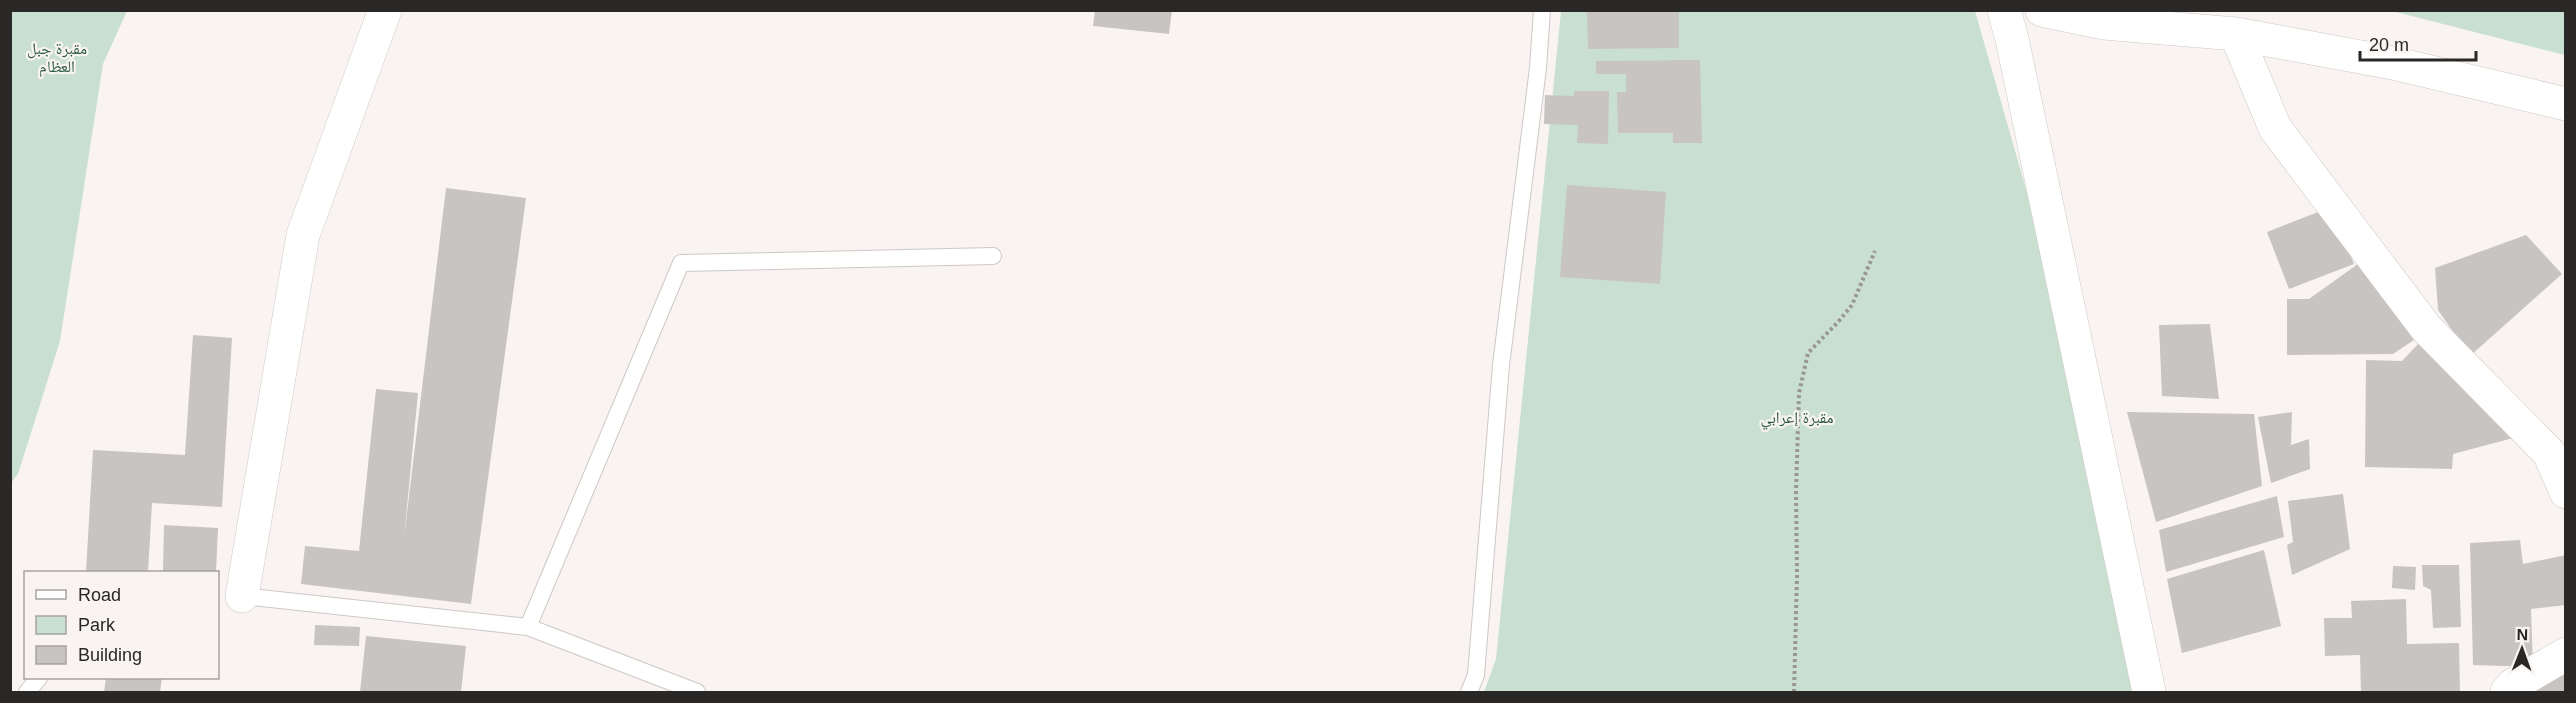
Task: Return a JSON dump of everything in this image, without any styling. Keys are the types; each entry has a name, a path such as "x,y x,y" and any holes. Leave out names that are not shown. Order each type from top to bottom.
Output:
{"street":[{"path":"242,596 303,236 385,10"},
{"path":"2004,10 2012,39 2149,693"},
{"path":"2042,10 2104,22 2236,34 2393,63 2565,104"},
{"path":"2236,34 2275,128 2426,327 2549,453 2565,492"},
{"path":"2506,693 2513,685 2565,654"}],"lane":[{"path":"1469,693 1476,675 1501,365 1538,68 1542,10"},
{"path":"528,627 681,263 993,256"},
{"path":"242,596 528,627 697,693"},
{"path":"27,693 38,679"}],"path":[{"path":"1794,693 1799,393 1808,353 1852,305 1875,251"}],"green space":[{"name":"مقبرة جبل العظام","path":"11,10 127,11 103,64 60,341 18,474 11,483"},
{"name":"مقبرة إعرابي","path":"1561,11 1975,11 2038,231 2140,692 1484,692 1496,659"},
{"path":"2392,11 2565,11 2565,55"}],"building":[{"path":"1095,10 1172,10 1169,34 1093,26"},
{"path":"1587,10 1679,10 1679,48 1588,49"},
{"path":"1700,60 1702,143 1673,143 1673,133 1618,133 1617,92 1626,92 1626,74 1596,74 1596,61"},
{"path":"1574,91 1609,91 1608,144 1577,143 1578,125 1544,124 1545,95 1574,96"},
{"path":"1567,185 1666,192 1660,284 1560,277"},
{"path":"446,188 526,198 471,604 301,584 305,546 359,551 376,389 418,393 404,538"},
{"path":"2331,207 2354,264 2289,289 2267,232"},
{"path":"2526,235 2562,274 2470,356 2438,310 2435,268"},
{"path":"2362,261 2417,338 2393,354 2287,355 2287,299 2309,299"},
{"path":"2210,324 2219,399 2162,396 2159,325"},
{"path":"193,335 232,338 222,507 152,503 148,571 86,571 93,450 185,455"},
{"path":"2420,342 2517,437 2453,454 2452,469 2365,467 2366,360 2402,361"},
{"path":"2127,412 2254,414 2262,486 2156,522"},
{"path":"2292,412 2291,445 2309,439 2310,469 2271,483 2258,417"},
{"path":"2343,494 2350,549 2292,575 2287,545 2293,542 2288,501"},
{"path":"2277,496 2284,537 2166,572 2159,530"},
{"path":"164,525 218,528 216,571 163,571"},
{"path":"2520,540 2523,564 2566,555 2566,605 2531,609 2533,667 2473,665 2470,543"},
{"path":"2264,550 2281,626 2182,653 2167,579"},
{"path":"2422,565 2459,565 2461,627 2433,628 2431,590 2423,586"},
{"path":"2393,566 2416,567 2415,590 2392,588"},
{"path":"2406,599 2407,644 2459,643 2460,692 2361,692 2360,655 2325,656 2324,618 2352,618 2351,601"},
{"path":"315,625 360,627 359,646 314,645"},
{"path":"366,636 466,646 461,692 360,692"},
{"path":"2566,671 2566,692 2531,692"},
{"path":"106,679 162,679 160,692 104,692"}]}
